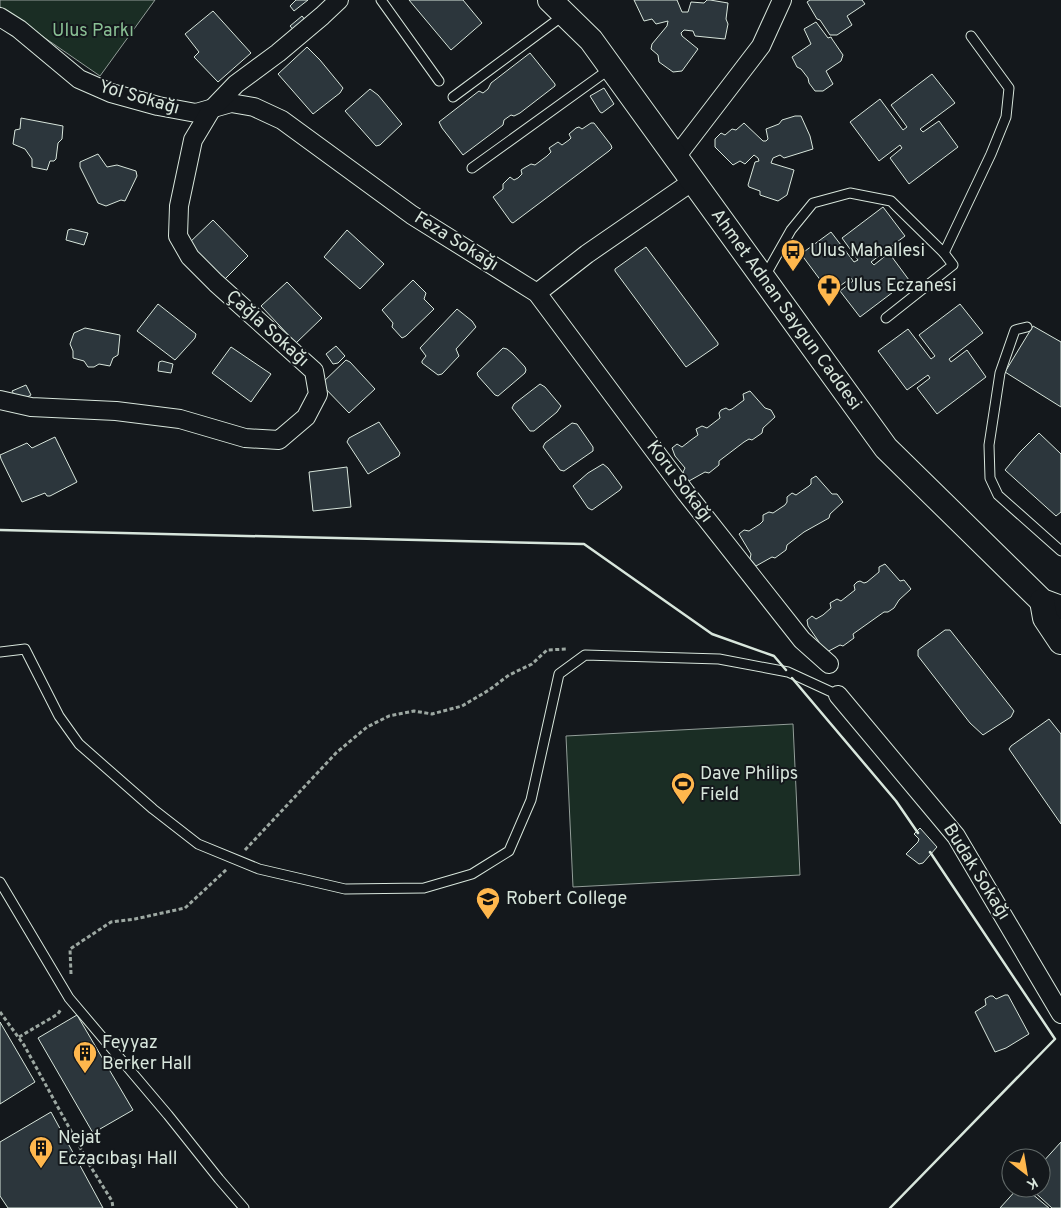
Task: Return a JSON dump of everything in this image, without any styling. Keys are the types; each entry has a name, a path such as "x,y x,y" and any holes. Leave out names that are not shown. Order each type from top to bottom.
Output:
{"main road":[{"name":"Ahmet Adnan Saygun Caddesi","path":"557,7 591,40 886,448 1051,604 1045,618 1061,642"}],"street":[{"name":"Çağla Sokağı","path":"0,400 31,407 116,411 180,419 245,438 279,440 306,417 318,394 314,371 190,258 178,236 179,206 192,140 211,110 236,84 285,47 339,0"},
{"path":"676,157 761,46 782,0"},
{"name":"Yol Sokağı","path":"0,17 19,30 79,79 111,93 158,106 196,113 211,110"},
{"name":"Feza Sokağı","path":"211,110 231,104 254,107 282,120 412,215 537,294"},
{"path":"537,294 587,254 693,181"},
{"name":"Koru Sokağı","path":"537,294 686,493 802,640 829,664"},
{"name":"Budak Sokağı","path":"838,695 956,836 1061,1014"}],"lane":[{"path":"381,0 439,81"},
{"path":"453,97 557,7"},
{"path":"944,253 991,154 1006,117 1009,88 971,36"},
{"path":"472,168 611,68"},
{"path":"763,278 791,230 813,203 850,193 891,201 944,253 953,265 886,318"},
{"path":"1027,327 1015,330 1000,373 989,445 990,478 998,495 1061,552"},
{"path":"0,652 25,649 59,716 79,744 153,809 198,844 259,869 345,889 424,888 472,874 509,851 531,800 559,674 585,655 719,659 788,672 838,695"},
{"path":"0,882 66,994 244,1208"}],"path":[{"path":"19,1037 58,1014 71,981 70,949 111,922 135,919 185,908 236,860 336,753 367,727 388,716 414,711 432,714 462,706 489,690 509,675 532,664 547,650 573,649"},
{"path":"0,1012 19,1037 112,1201 113,1208"}],"green space":[{"name":"Ulus Parkı","path":"0,0 155,0 100,76 0,7"},
{"name":"Dave Philips Field","path":"793,724 800,875 573,887 566,736"}],"building":[{"path":"296,0 308,0 294,11 290,6"},
{"path":"409,0 463,0 482,23 451,50"},
{"path":"634,0 677,0 682,12 688,12 691,2 704,3 710,0 728,3 726,19 728,24 725,39 695,36 693,31 684,30 681,33 682,36 698,49 682,71 673,72 659,62 658,55 651,49 652,44 667,26 668,21 656,24 652,19 644,21"},
{"path":"810,0 862,0 865,4 847,16 852,25 837,35 830,35 820,20 817,19 807,2"},
{"path":"213,11 251,53 218,82 194,57 199,52 185,34"},
{"path":"302,16 309,25 297,34 290,26"},
{"path":"816,22 828,38 831,37 843,55 841,61 826,71 833,84 823,91 815,91 792,57 811,44 804,29"},
{"path":"307,47 343,88 340,93 313,114 278,74"},
{"path":"530,53 555,86 520,113 514,116 511,115 504,120 503,125 463,155 439,122 479,91 483,93 491,83"},
{"path":"932,74 955,103 920,129 923,132 939,121 958,147 909,184 890,158 902,148 900,145 879,161 850,122 880,99 903,130 907,127 891,105"},
{"path":"604,88 614,104 602,113 590,96"},
{"path":"370,89 378,95 402,124 380,145 376,146 345,111"},
{"path":"801,116 810,136 813,149 784,158 780,155 773,158 771,163 794,170 787,195 778,201 760,195 760,191 748,185 755,162 759,161 758,158 754,155 745,164 740,161 733,165 715,147 715,139 721,133 725,135 732,129 736,130 744,123 763,141 766,141 768,139 766,129 779,124 782,120"},
{"path":"21,118 63,126 62,139 58,143 56,159 50,161 47,170 32,167 32,159 25,149 13,144 15,130 20,129"},
{"path":"594,123 612,148 513,223 511,222 493,197 503,189 503,184 510,177 514,180 518,178 522,174 521,170 531,164 535,165 547,156 551,152 549,148 558,142 562,145 569,140 571,138 569,134 576,128 582,129"},
{"path":"98,154 107,167 117,165 136,171 137,176 125,201 121,200 106,206 98,203 80,167 80,162"},
{"path":"883,207 905,236 871,262 874,265 889,253 909,280 860,317 840,291 853,281 851,278 830,293 801,254 831,232 854,262 858,260 842,238"},
{"path":"213,220 248,256 222,282 187,245"},
{"path":"68,230 88,233 84,245 66,240"},
{"path":"347,230 384,264 360,289 324,257"},
{"path":"646,247 718,343 718,345 686,367 615,271 615,269"},
{"path":"413,280 426,293 424,299 434,309 402,338 392,327 393,323 382,310"},
{"path":"287,282 322,318 296,343 261,306"},
{"path":"158,304 196,334 195,338 175,360 137,331"},
{"path":"960,304 983,333 949,359 951,362 967,350 986,377 937,414 917,388 930,378 928,375 907,390 878,351 908,329 931,359 935,356 919,335"},
{"path":"457,309 472,321 476,327 456,349 459,356 442,374 438,375 422,363 426,356 420,348"},
{"path":"1033,326 1061,342 1061,407 1005,372"},
{"path":"85,328 120,335 118,355 113,358 110,366 99,364 94,367 88,367 84,361 73,358 70,344 74,333"},
{"path":"336,346 345,356 338,363 333,364 326,354"},
{"path":"231,347 271,374 251,402 212,373"},
{"path":"503,348 513,354 526,370 525,373 498,396 495,395 477,373"},
{"path":"346,360 375,389 349,413 321,384"},
{"path":"159,362 173,364 171,373 158,371"},
{"path":"540,384 545,387 561,406 557,412 534,431 530,431 512,408 514,404"},
{"path":"26,385 31,395 18,402 12,391"},
{"path":"750,391 765,408 771,410 775,417 763,428 762,433 752,440 749,439 744,442 719,461 719,465 709,473 705,472 689,481 683,472 685,468 675,456 672,448 677,444 682,447 698,435 696,429 702,426 707,428 720,418 719,413 721,410 726,408 732,409 744,400 743,394"},
{"path":"379,422 400,453 399,456 368,474 347,442 349,438"},
{"path":"572,423 577,424 593,447 593,451 564,471 560,470 543,447 545,443"},
{"path":"1039,433 1061,454 1061,512 1056,516 1005,470"},
{"path":"55,437 77,482 50,496 47,496 45,493 22,502 0,455 27,443 32,448"},
{"path":"603,464 622,487 592,510 588,508 573,486 588,473"},
{"path":"347,467 351,507 313,511 309,472"},
{"path":"816,476 832,494 837,494 843,502 830,514 829,518 804,532 787,545 786,550 775,558 772,557 756,566 750,559 751,554 739,534 744,530 749,531 760,524 763,521 763,515 769,512 773,513 785,505 787,497 792,493 796,495 809,486 811,479"},
{"path":"885,564 900,581 904,580 911,589 899,600 894,608 884,612 853,634 854,638 843,646 840,645 825,653 818,646 819,642 808,626 807,620 812,616 816,619 823,615 831,608 830,603 837,599 841,601 855,590 854,585 857,582 867,582 879,572 879,567"},
{"path":"945,630 950,630 1014,711 1011,717 983,735 970,723 918,656 918,650"},
{"path":"1049,719 1061,734 1061,824 1009,749"},
{"path":"920,828 937,847 923,863 919,864 906,854 918,842 919,839 914,834"},
{"path":"1008,995 1029,1034 1006,1048 995,1052 975,1012 986,1005 985,999 990,996 996,999"},
{"name":"Feyyaz Berker Hall","path":"77,1015 133,1110 93,1133 38,1038"},
{"path":"0,1022 35,1082 0,1104"},
{"name":"Nejat Eczacıbaşı Hall","path":"51,1112 103,1208 8,1208 0,1196 0,1142"},
{"path":"1061,1142 1061,1208 1052,1208 1041,1198 1051,1198 1051,1153"},
{"path":"1009,1198 1037,1198 1049,1208 1000,1208"}],"wall":[{"path":"0,530 584,544 712,634 774,656 786,670"},
{"path":"792,678 896,801 918,833"},
{"path":"890,1208 1055,1039 930,852"}],"place":[{"name":"Ulus Mahallesi","path":"793,272"},
{"name":"Ulus Eczanesi","path":"829,307"},
{"name":"Dave Philips Field","path":"683,805"},
{"name":"Robert College","path":"488,920"},
{"name":"Feyyaz Berker Hall","path":"85,1074"},
{"name":"Nejat Eczacıbaşı Hall","path":"41,1169"}]}
